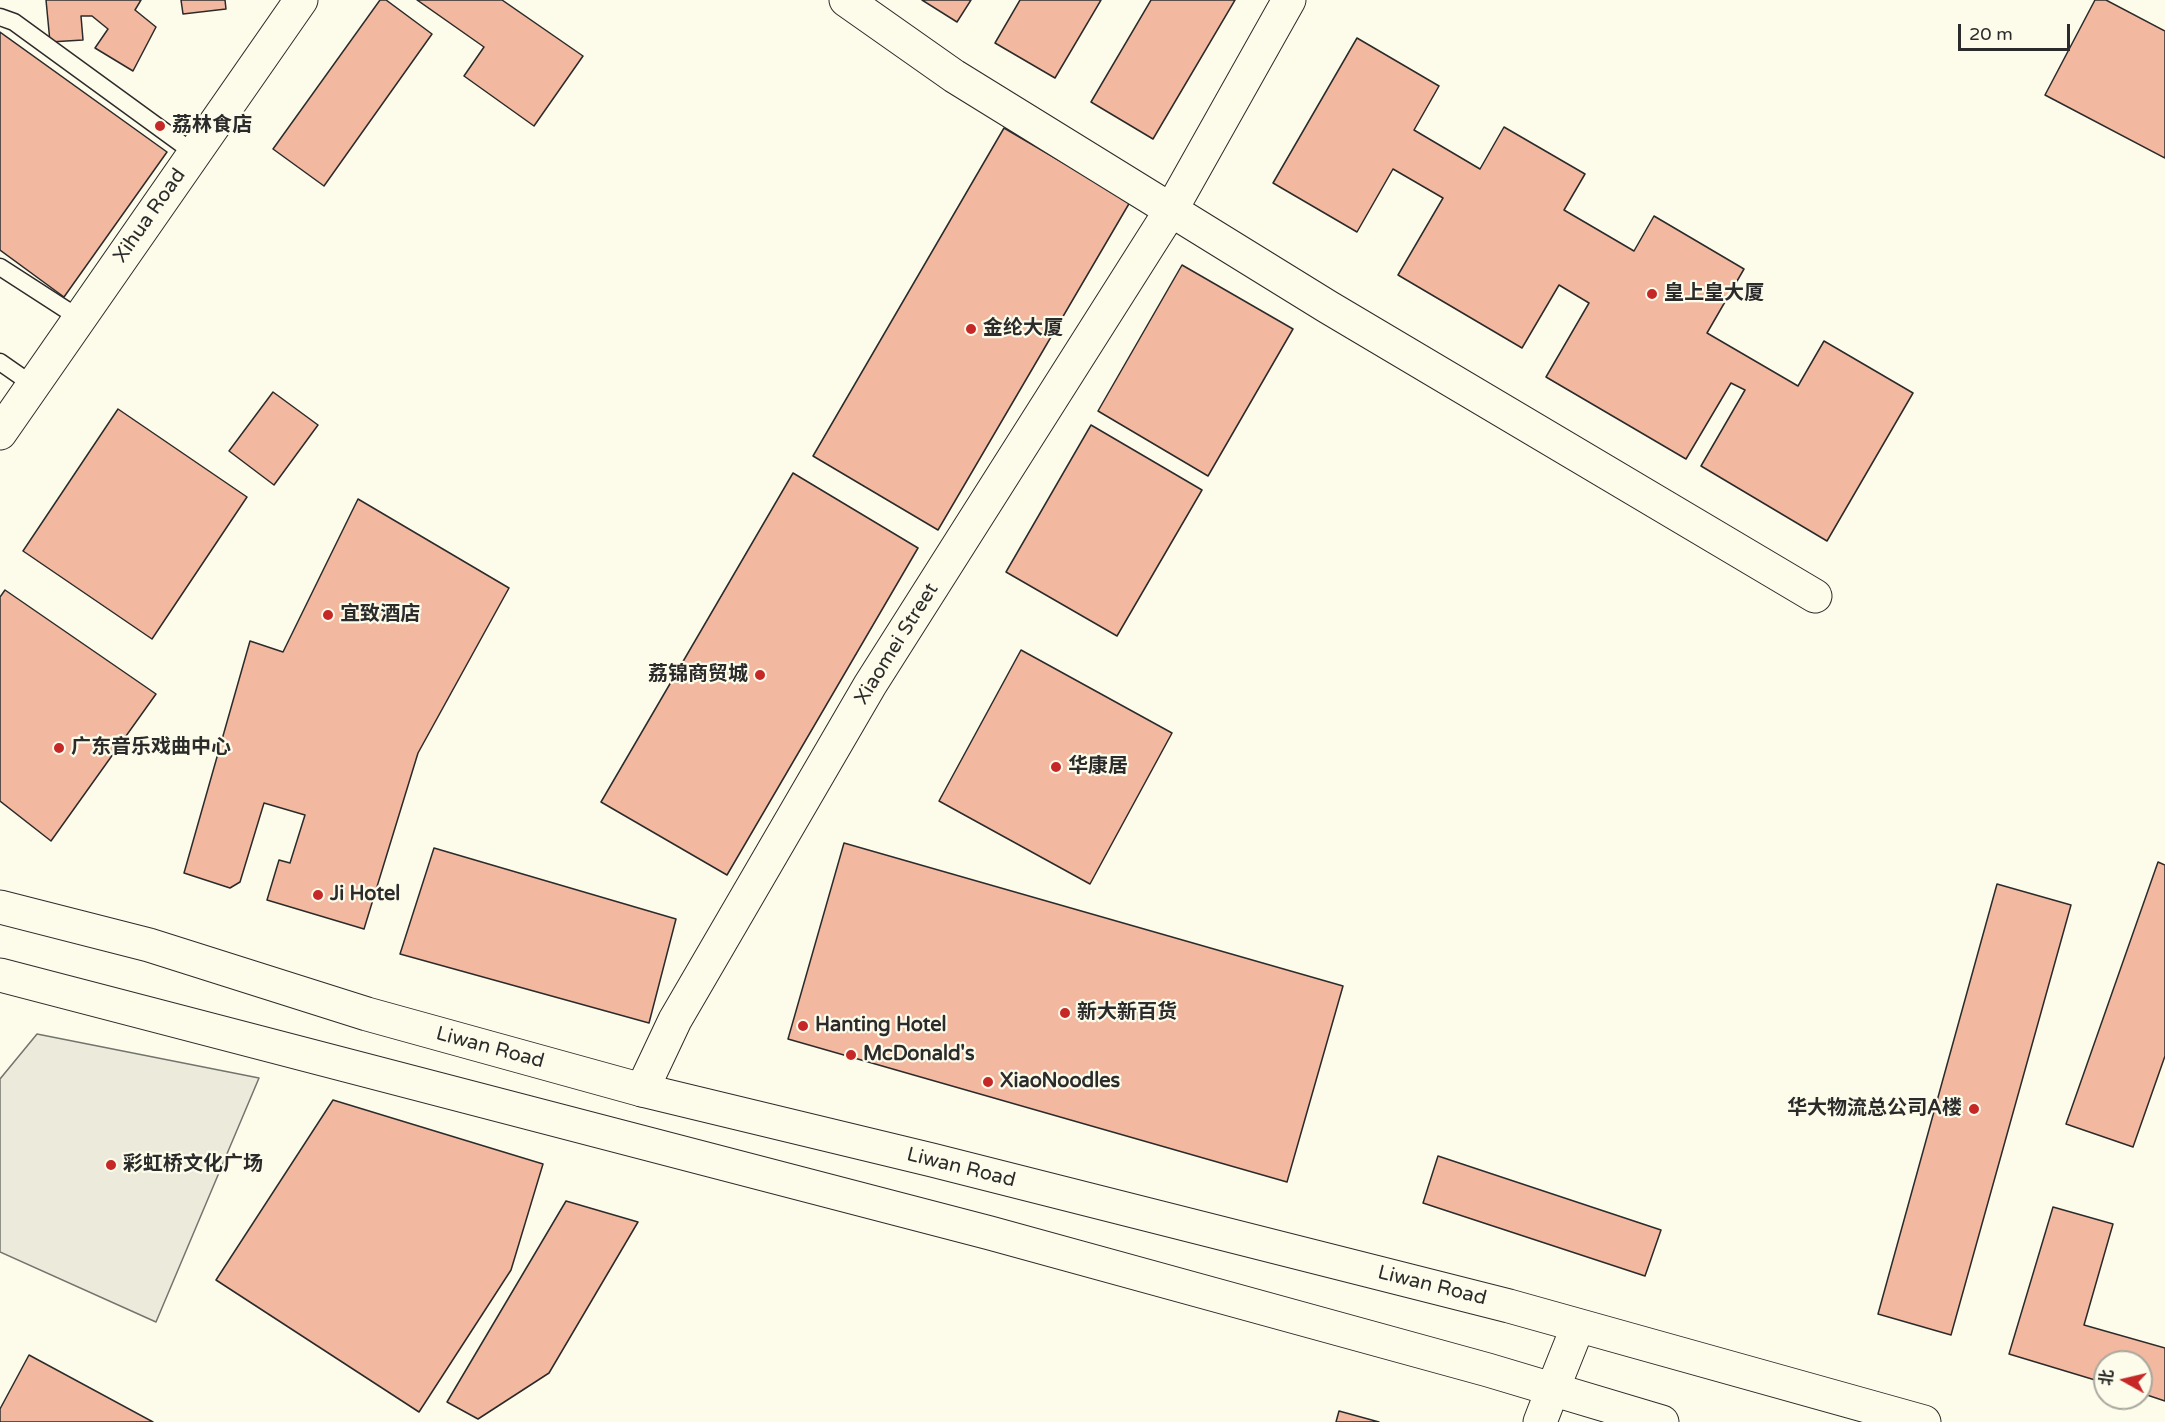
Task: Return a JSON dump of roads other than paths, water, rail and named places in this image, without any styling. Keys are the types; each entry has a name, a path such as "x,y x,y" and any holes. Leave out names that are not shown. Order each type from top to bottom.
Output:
{"main road":[{"name":"Xihua Road","path":"0,433 300,0"},
{"path":"846,0 954,76 1328,308 1815,596"},
{"name":"Xiaomei Street","path":"642,1090 675,1020 870,685 1171,210 1289,0"},
{"name":"Liwan Road","path":"0,908 149,945 367,1014 642,1090 1497,1303 1924,1422"},
{"path":"0,975 990,1233 1488,1370 1662,1422"},
{"path":"1540,1422 1578,1326"}],"lane":[{"path":"0,17 14,22 194,153"},
{"path":"0,267 80,318"},
{"path":"0,362 33,385"}],"place":[{"name":"荔林食店","path":"160,126"},
{"name":"皇上皇大厦","path":"1652,294"},
{"name":"金纶大厦","path":"971,329"},
{"name":"宜致酒店","path":"328,615"},
{"name":"荔锦商贸城","path":"760,675"},
{"name":"广东音乐戏曲中心","path":"59,748"},
{"name":"华康居","path":"1056,767"},
{"name":"Ji Hotel","path":"318,895"},
{"name":"新大新百货","path":"1065,1013"},
{"name":"Hanting Hotel","path":"803,1026"},
{"name":"McDonald's","path":"851,1055"},
{"name":"XiaoNoodles","path":"988,1082"},
{"name":"华大物流总公司A楼","path":"1974,1109"},
{"name":"彩虹桥文化广场","path":"111,1165"}]}
